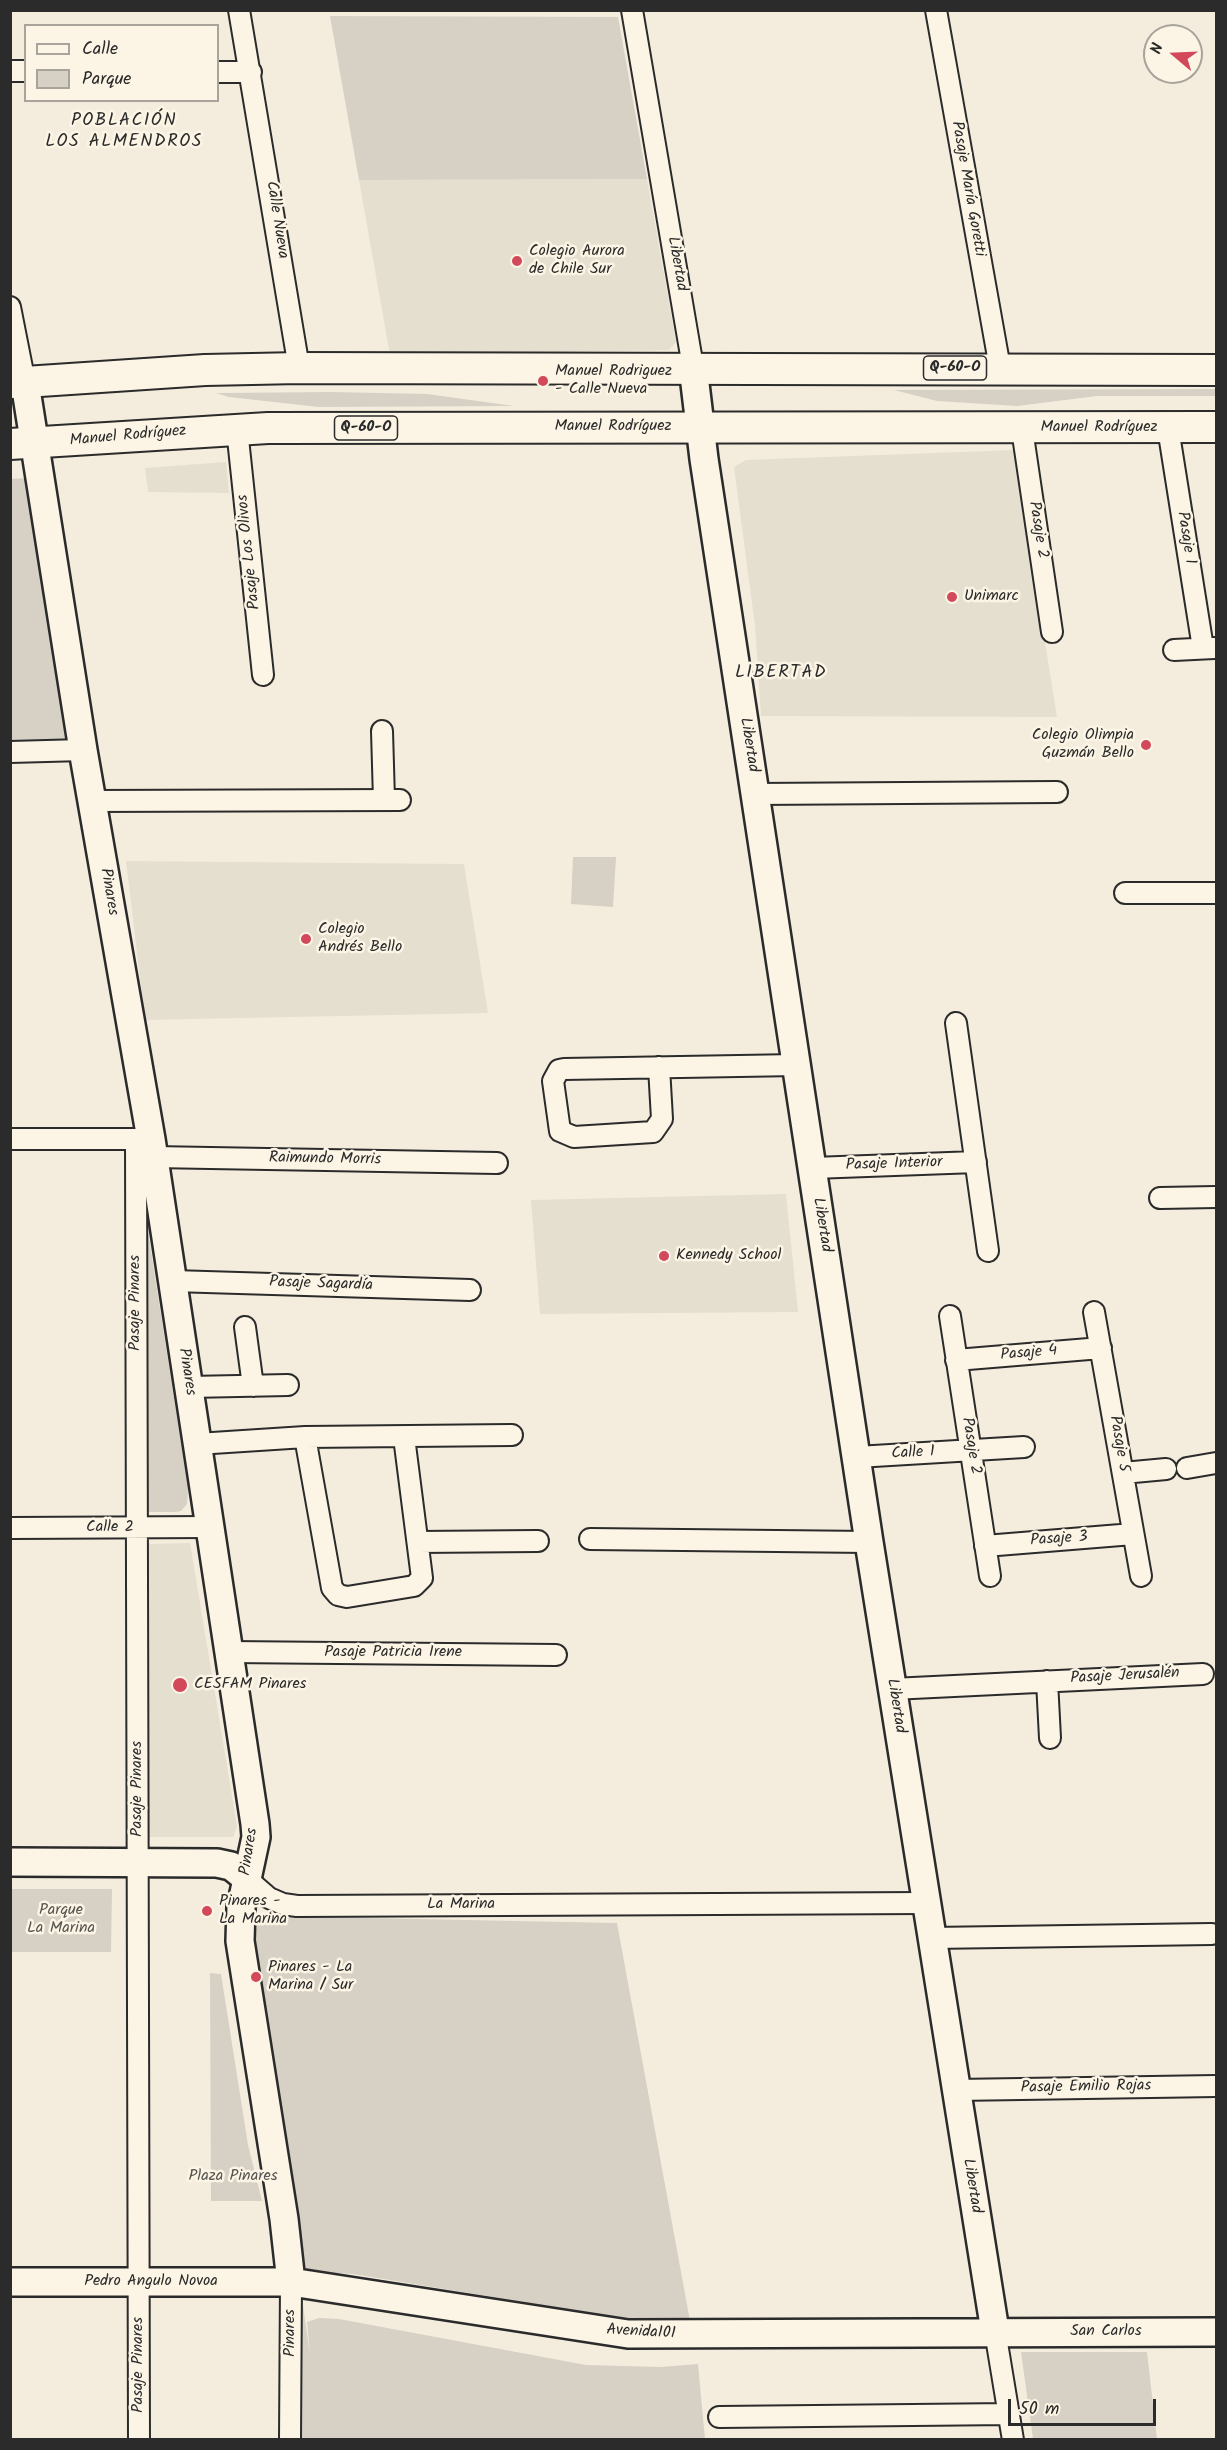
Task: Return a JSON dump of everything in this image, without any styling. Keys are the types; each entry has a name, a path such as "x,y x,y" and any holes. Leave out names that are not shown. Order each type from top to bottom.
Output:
{"main road":[{"name":"Q-60-O","path":"18,383 205,370 299,368 693,367 1216,370"},
{"name":"Manuel Rodríguez","path":"22,444 237,429 1216,427"}],"street":[{"path":"219,72 251,72 238,10"},
{"name":"Libertad","path":"632,10 693,367 699,427 869,1542 925,1903 1013,2439"},
{"name":"Pasaje María Goretti","path":"936,10 1000,368"},
{"name":"Calle Nueva","path":"251,72 299,368"},
{"name":"Pinares","path":"10,308 22,444 92,801 147,1145 189,1387 255,1824 256,1837 246,1878 239,1926 240,1948 284,2219 291,2282 290,2439"},
{"name":"Pasaje 1","path":"1168,428 1210,648"},
{"name":"Pasaje Los Olivos","path":"237,429 263,675"},
{"name":"Pasaje 2","path":"1022,429 1052,632"},
{"path":"1174,650 1210,648"},
{"path":"92,801 392,800 382,731"},
{"path":"10,753 83,750"},
{"path":"756,794 1057,792"},
{"path":"1125,893 1216,893"},
{"path":"956,1023 988,1251"},
{"path":"659,1068 662,1119 653,1132 568,1137 560,1131 553,1081 560,1070 797,1065"},
{"name":"Raimundo Morris","path":"10,1139 497,1163"},
{"name":"Pasaje Pinares","path":"140,2439 137,1528 147,1145"},
{"name":"Pasaje Interior","path":"813,1168 976,1162"},
{"path":"1160,1198 1216,1197"},
{"name":"Pasaje Sagardía","path":"172,1281 470,1290"},
{"name":"Pasaje 5","path":"1094,1312 1141,1576"},
{"name":"Pasaje 2","path":"950,1316 990,1576"},
{"path":"245,1328 253,1386"},
{"name":"Pasaje 4","path":"956,1360 1101,1348"},
{"path":"189,1387 288,1385"},
{"path":"197,1444 305,1437 512,1435"},
{"path":"305,1437 332,1588 338,1595 347,1597 417,1585 422,1575 404,1437"},
{"path":"970,1450 1024,1447"},
{"name":"Calle 1","path":"857,1457 970,1450"},
{"path":"1187,1468 1216,1463"},
{"path":"1123,1473 1166,1469"},
{"name":"Calle 2","path":"10,1528 210,1527"},
{"name":"Pasaje 3","path":"985,1546 1133,1534"},
{"path":"590,1539 869,1542"},
{"path":"418,1542 538,1541"},
{"name":"Pasaje Patricia Irene","path":"230,1652 556,1654"},
{"name":"Pasaje Jerusalén","path":"892,1689 1203,1674"},
{"name":"Pasaje Jerusalén","path":"1047,1681 1050,1738"},
{"name":"La Marina","path":"10,1862 217,1863 231,1866 269,1898 283,1904 297,1906 925,1903"},
{"path":"931,1938 1212,1934"},
{"name":"Pasaje Emilio Rojas","path":"956,2090 1216,2086"},
{"name":"Pedro Angulo Novoa","path":"10,2282 291,2282"},
{"name":"Avenida101","path":"291,2282 627,2334 995,2331"},
{"name":"San Carlos","path":"995,2331 1216,2332"},
{"path":"719,2417 1009,2414"}],"shaded area":[{"name":"Colegio Aurora de Chile Sur","path":"647,179 676,342 669,350 390,355 359,180"},
{"path":"1014,450 1057,717 761,716 755,626 734,467 746,460"},
{"path":"226,462 229,493 148,492 145,468"},
{"name":"Colegio Andrés Bello","path":"126,861 464,864 488,1013 145,1020"},
{"name":"Kennedy School","path":"786,1194 798,1312 540,1314 531,1200"},
{"name":"CESFAM Pinares","path":"190,1543 237,1826 233,1837 144,1837 146,1544"}],"green space":[{"path":"330,16 618,17 647,179 359,180"},
{"path":"1216,389 1216,396 1097,396 1017,406 937,401 894,390"},
{"path":"216,393 427,394 514,406 319,407 229,397"},
{"path":"26,478 67,747 11,746 11,479"},
{"path":"573,857 616,857 613,907 571,904"},
{"path":"142,1193 188,1488 187,1504 181,1511 176,1512 143,1512"},
{"name":"Parque La Marina","path":"11,1889 112,1889 111,1952 11,1952"},
{"path":"264,1916 617,1923 690,2321 651,2323 353,2274 300,2271 251,1928"},
{"name":"Plaza Pinares","path":"210,1973 221,1974 248,2145 262,2201 211,2201"},
{"path":"300,2285 310,2354 307,2322 319,2318 339,2319 586,2365 661,2367 698,2364 705,2439 301,2439"},
{"path":"1021,2352 1147,2352 1157,2439 1033,2439"}],"place":[{"name":"Colegio Aurora de Chile Sur","path":"517,261"},
{"name":"Manuel Rodriguez - Calle Nueva","path":"543,381"},
{"name":"Unimarc","path":"952,597"},
{"name":"Colegio Olimpia Guzmán Bello","path":"1146,745"},
{"name":"Colegio Andrés Bello","path":"306,939"},
{"name":"Kennedy School","path":"664,1256"},
{"name":"CESFAM Pinares","path":"180,1685"},
{"name":"Pinares - La Marina","path":"207,1911"},
{"name":"Pinares - La Marina / Sur","path":"256,1977"}],"district":[{"name":"POBLACIÓN LOS ALMENDROS","path":"124,132"},
{"name":"LIBERTAD","path":"781,674"}]}
